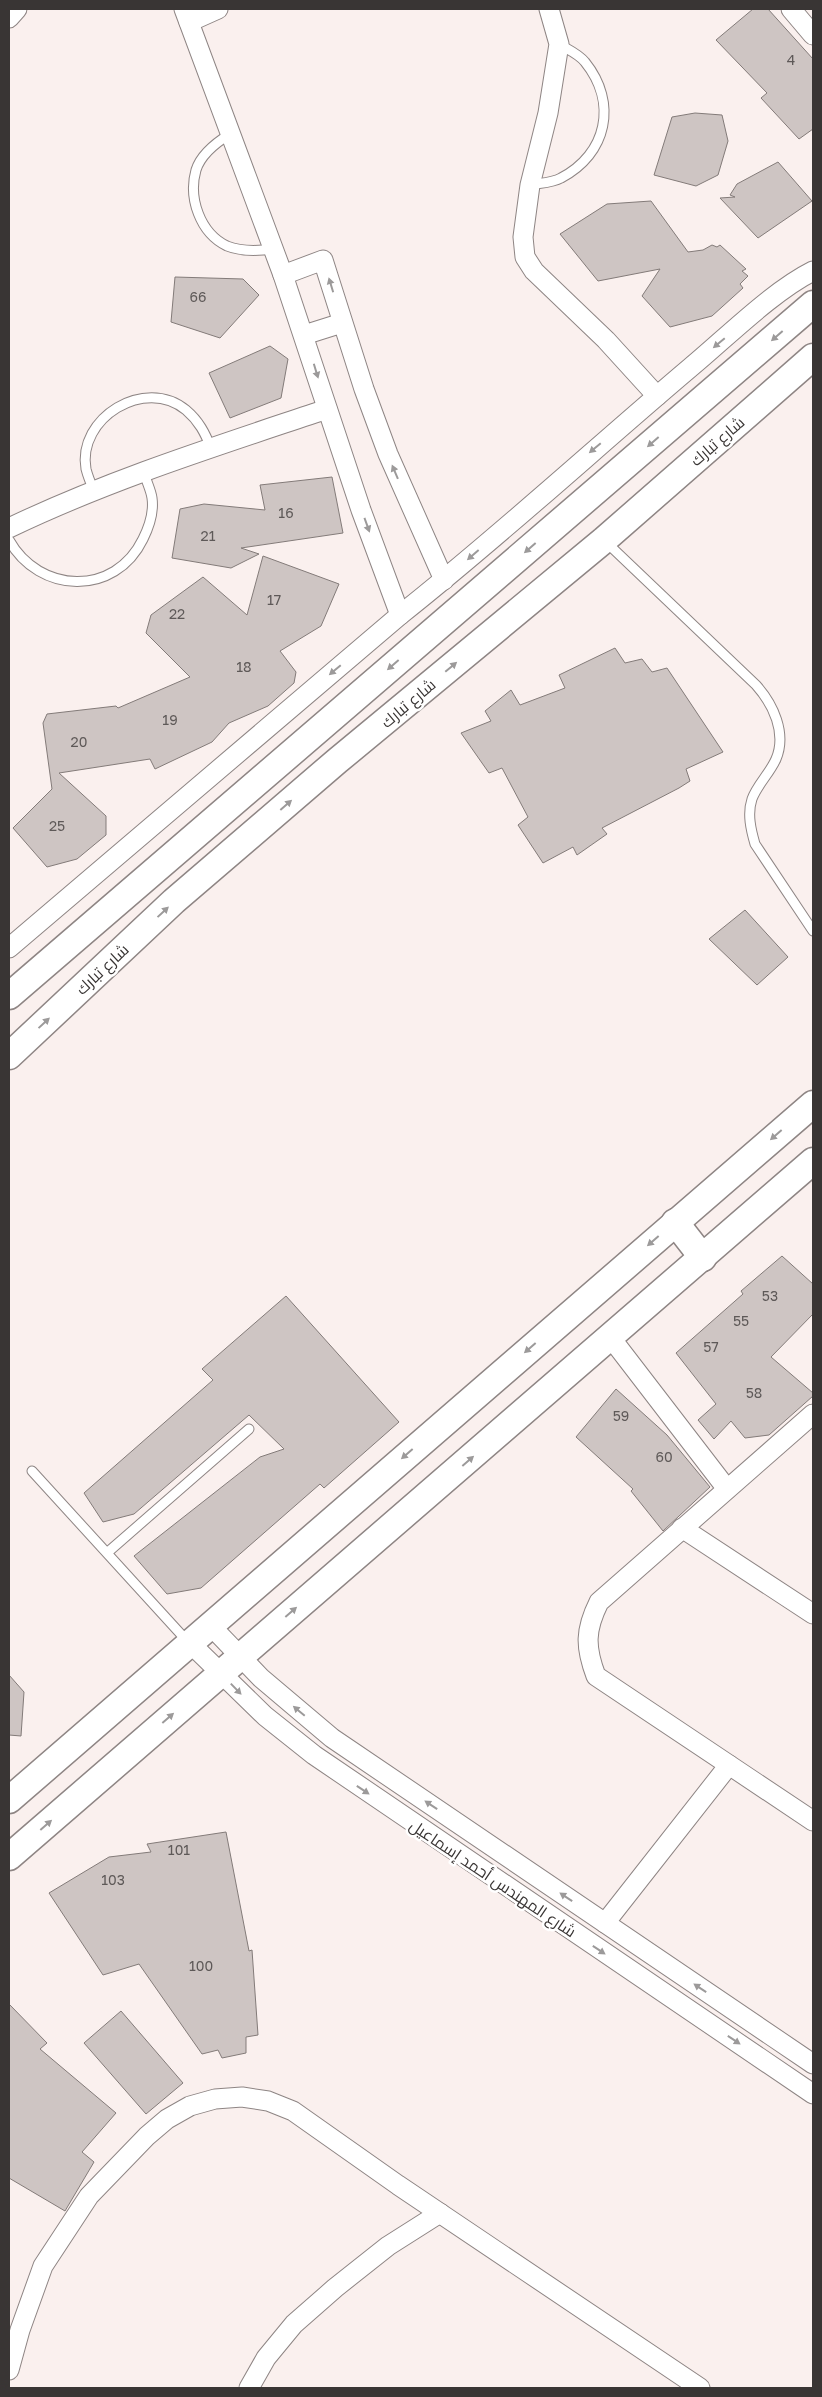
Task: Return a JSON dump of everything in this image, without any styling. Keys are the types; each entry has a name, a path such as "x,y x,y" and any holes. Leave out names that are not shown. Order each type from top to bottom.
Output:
{"street":[{"path":"9,18 17,9"},
{"path":"218,9 186,16 283,275 327,409 400,615"},
{"path":"549,9 560,44 548,113 530,185 523,237 525,257 534,271 606,340 657,396"},
{"path":"791,9 813,35"},
{"path":"283,275 323,260 342,323 388,454 444,580"},
{"path":"9,948 400,615 444,580 657,396 777,295 813,271"},
{"path":"9,996 813,304"},
{"path":"304,335 342,323"},
{"name":"شارع تبارك","path":"9,1056 174,901 337,761 604,540 813,357"},
{"path":"9,528 94,491 144,472 327,409"},
{"path":"9,1800 189,1642 813,1104"},
{"path":"9,1857 611,1338 813,1161"},
{"path":"675,1222 703,1258"},
{"path":"611,1338 727,1489"},
{"path":"812,1417 599,1602 590,1620 587,1639 589,1658 596,1676 813,1821"},
{"path":"682,1528 813,1614"},
{"name":"شارع المهندس أحمد إسماعيل","path":"210,1625 230,1665 289,1736 339,1774 813,2094"},
{"name":"شارع المهندس أحمد إسماعيل","path":"189,1642 284,1699 332,1738 813,2064"},
{"path":"605,1923 729,1765"},
{"path":"9,2370 14,2329 43,2266 89,2196 147,2136 167,2119 190,2106 215,2099 242,2097 268,2101 293,2111 700,2388"},
{"path":"250,2388 266,2358 294,2324 335,2288 388,2246 440,2212"}],"lane":[{"path":"530,185 559,180 583,164 599,140 605,112 600,84 584,60 560,44"},
{"path":"230,134 214,144 196,169 193,199 204,226 227,246 252,252 273,249"},
{"path":"94,491 86,468 88,444 98,423 116,407 139,398 163,399 185,409 202,426 211,448"},
{"path":"9,540 17,555 38,572 64,581 92,581 118,570 138,551 150,526 152,499 144,472"},
{"path":"604,540 756,685 772,706 777,719 779,746 776,759 752,799 751,829 755,844 813,931"},
{"path":"108,1552 249,1430"},
{"path":"32,1470 189,1642"}],"building":[{"path":"753,9 768,9 813,59 813,129 799,139 761,98 767,93 716,40"},
{"path":"695,113 722,115 728,141 718,175 696,186 654,175 672,117"},
{"path":"778,162 812,201 758,238 720,198 735,197 730,195 737,184"},
{"path":"651,201 688,252 703,250 712,245 717,247 720,245 746,269 742,271 748,276 740,284 743,288 712,316 670,327 642,296 660,269 598,281 560,234 607,204"},
{"path":"175,277 243,279 259,295 220,338 171,322"},
{"path":"270,346 288,359 281,398 230,418 209,373"},
{"path":"332,477 343,533 241,548 259,554 231,568 172,558 180,509 204,504 265,510 260,485"},
{"path":"263,556 339,584 321,626 280,651 296,672 294,683 268,706 229,723 212,742 155,769 150,759 59,773 106,816 106,835 77,859 47,867 13,828 52,789 43,723 47,714 116,706 118,708 190,677 146,633 151,615 203,577 247,615"},
{"path":"615,648 625,663 642,659 652,672 667,668 723,752 686,769 690,781 679,788 602,828 607,834 577,855 573,847 543,863 518,825 528,817 502,768 489,773 461,733 491,721 485,711 511,690 520,705 565,688 559,675"},
{"path":"745,910 788,957 757,985 709,939"},
{"path":"782,1256 813,1284 813,1314 771,1357 813,1393 813,1396 769,1435 745,1438 731,1421 714,1439 698,1420 716,1404 676,1353 743,1294 741,1291"},
{"path":"286,1296 399,1422 324,1488 320,1484 201,1588 167,1594 134,1556 260,1457 284,1449 249,1415 134,1514 103,1522 84,1493 213,1380 202,1369"},
{"path":"616,1389 667,1435 710,1487 663,1531 631,1491 633,1489 576,1437"},
{"path":"9,1675 24,1692 21,1736 9,1735"},
{"path":"226,1832 249,1951 252,1950 258,2035 246,2037 246,2053 222,2058 218,2050 202,2054 139,1964 103,1975 49,1893 109,1857 151,1852 147,1844"},
{"path":"9,2004 47,2043 40,2049 116,2113 82,2152 94,2162 65,2211 9,2178"},
{"path":"121,2011 183,2083 146,2114 84,2043"}]}
